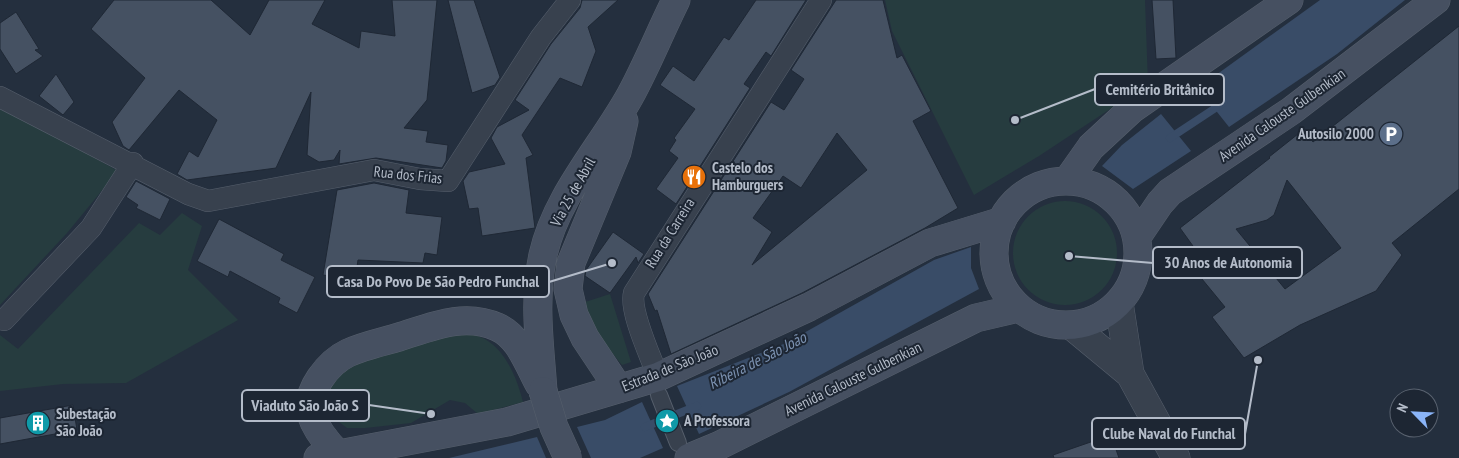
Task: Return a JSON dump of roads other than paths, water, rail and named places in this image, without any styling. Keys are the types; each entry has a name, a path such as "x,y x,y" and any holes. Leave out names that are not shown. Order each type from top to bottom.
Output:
{"main road":[{"name":"Via 25 de Abril","path":"568,458 554,428 543,392 538,285 544,254 554,224 566,198 630,96 676,0"},
{"path":"1078,177 1091,147 1132,109 1289,0"},
{"name":"Avenida Calouste Gulbenkian","path":"1132,225 1160,203 1170,192 1291,111 1436,0"},
{"path":"619,389 585,338 574,316 568,288 571,263 617,152 630,96"},
{"path":"1078,177 1112,197 1132,225 1139,255 1130,289 1119,303 1098,318 1072,326 1053,325 1035,318 1012,300 996,267 994,229 1013,204 1029,192 1047,183 1078,177"},
{"name":"Estrada de São João","path":"328,456 507,422 619,389 658,386 930,243 994,229"},
{"name":"Avenida Calouste Gulbenkian","path":"683,450 718,452 1012,300"},
{"path":"328,456 324,439 311,412 313,391 325,371 347,353 453,320 475,320 498,327 513,337 543,392"}],"street":[{"name":"Rua dos Frias","path":"0,96 133,163 188,194 208,201 374,170 420,179 448,181 541,36 570,0"},
{"name":"Rua da Carreira","path":"658,386 636,315 633,300 634,292 821,0"},
{"path":"4,320 91,228 133,163"},
{"path":"1119,303 1130,374 1176,458"},
{"path":"1072,326 1130,374"},
{"path":"658,386 683,450"}],"water":[{"path":"1320,0 1405,0 1337,54 1229,127 1198,88"},
{"path":"1161,114 1191,151 1133,189 1102,166 1122,145"},
{"path":"971,247 971,268 979,289 789,392 699,434 677,386 786,343 934,260"},
{"path":"642,402 663,448 640,458 591,458 577,427 605,420"},
{"path":"537,437 546,458 449,458"}],"waterway":[{"name":"Ribeira de São João","path":"1170,138 1223,103"},
{"name":"Ribeira de São João","path":"645,427 697,406"}],"place":[{"name":"Cemitério Britânico","path":"1015,120"},
{"name":"Autosilo 2000","path":"1391,134"},
{"name":"Castelo dos Hamburguers","path":"694,177"},
{"name":"30 Anos de Autonomia","path":"1069,256"},
{"name":"Casa Do Povo De São Pedro Funchal","path":"612,263"},
{"name":"Clube Naval do Funchal","path":"1258,360"},
{"name":"Viaduto São João S","path":"431,414"},
{"name":"A Professora","path":"667,421"},
{"name":"Subestação São João","path":"38,423"}]}
